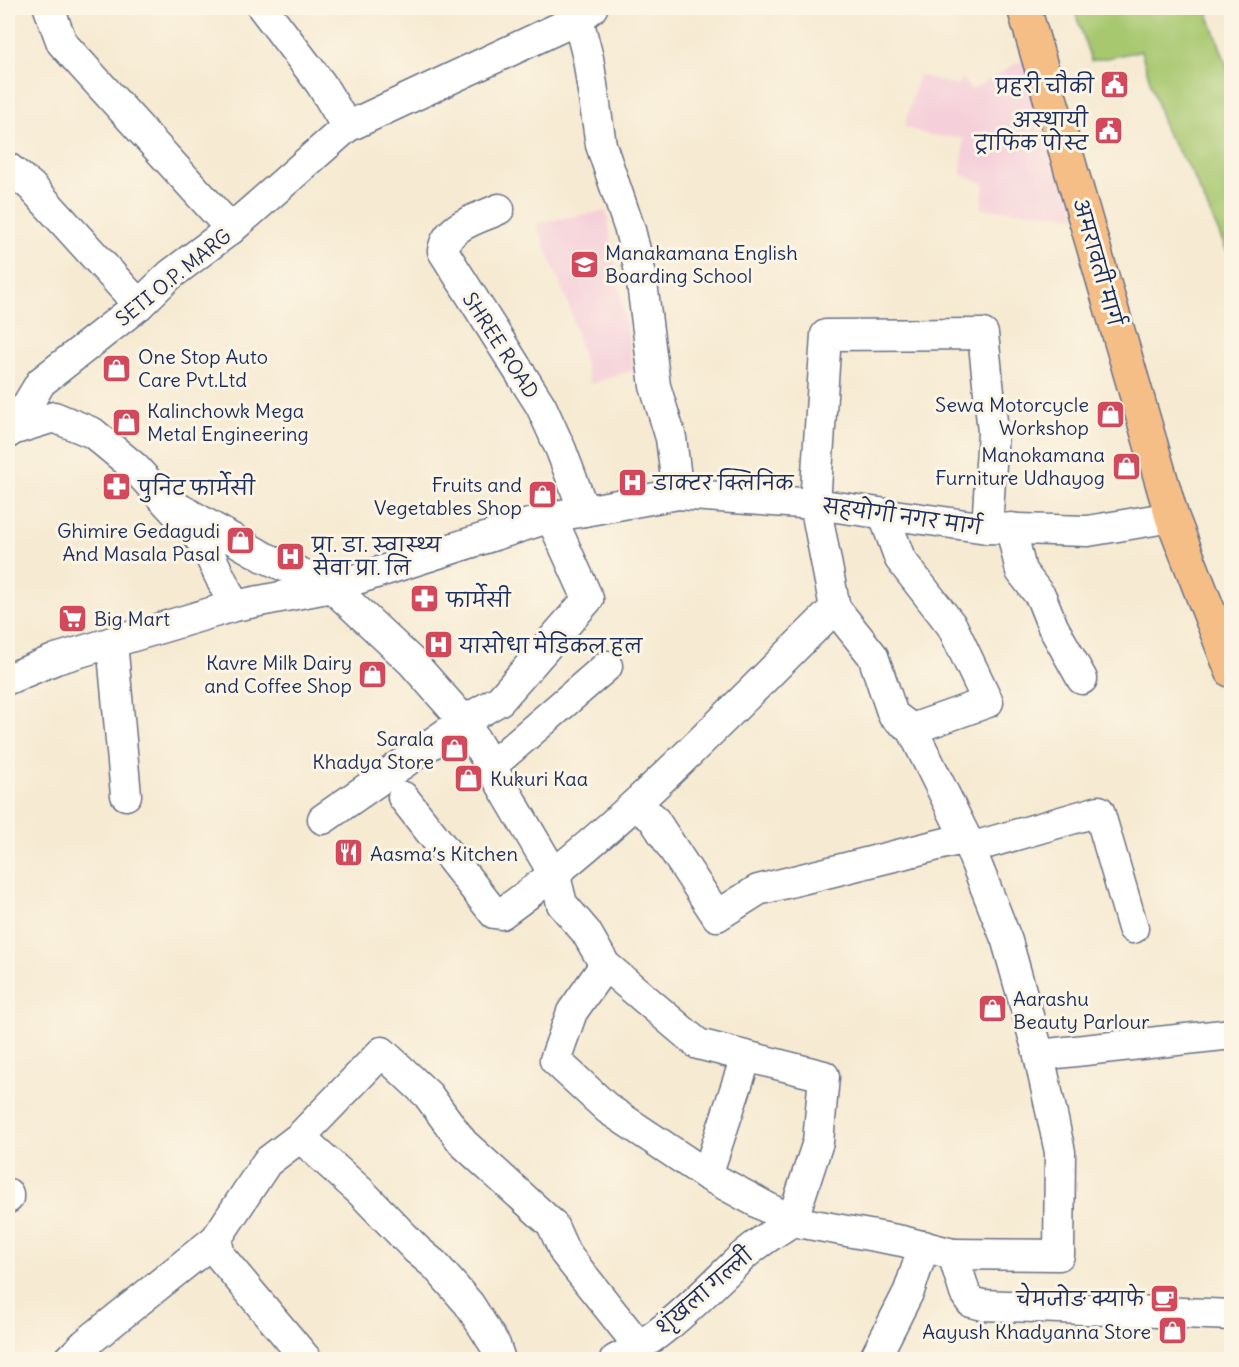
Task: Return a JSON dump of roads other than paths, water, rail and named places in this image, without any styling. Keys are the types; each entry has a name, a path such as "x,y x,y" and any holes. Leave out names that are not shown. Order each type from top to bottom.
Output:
{"main road":[{"name":"अमरावती मार्ग","path":"1024,8 1172,517 1232,671"}],"street":[{"path":"49,8 62,43 231,230"},
{"path":"263,8 321,84 347,127"},
{"path":"585,12 588,58 601,145 629,228 641,275 655,386 671,438 678,494"},
{"name":"SETI O.P. MARG","path":"10,432 41,382 139,305 170,275 231,230 347,127 585,12"},
{"path":"8,168 31,186 139,305"},
{"name":"SHREE ROAD","path":"499,209 453,231 445,240 443,251 541,406 561,450 584,511"},
{"path":"604,965 572,1011 555,1060 608,1109 706,1175 792,1221 924,1246 953,1254 1059,1255 1060,1152 1039,1055 1007,941 968,843 912,729 893,715 873,656 835,608 814,504 826,335 983,334 993,432 999,528 1021,571 1041,597 1053,627 1082,679"},
{"path":"10,432 54,417 93,433 134,467 204,543 234,606"},
{"name":"सहयोगी नगर मार्ग","path":"8,679 56,659 112,642 234,606 332,587 551,517 678,494 814,504 884,515 999,528 1088,531 1172,517"},
{"path":"168,502 264,557 332,587 412,662 464,721 555,876 562,904 586,932 604,965 698,1044 821,1074 826,1080 818,1142 792,1221"},
{"path":"884,515 900,559 952,626 988,702 912,729"},
{"path":"324,819 464,721 500,700 588,599 551,517"},
{"path":"403,798 494,913 501,914 555,876 635,806 835,608"},
{"path":"112,642 126,795"},
{"path":"490,767 608,666"},
{"path":"635,806 653,818 717,916 758,890 1099,811 1133,928"},
{"path":"1039,1055 1232,1034"},
{"path":"69,1359 161,1281 216,1239 267,1162 300,1137 382,1052 428,1095 463,1143 552,1224 565,1253 621,1356"},
{"path":"706,1175 746,1057"},
{"path":"300,1137 361,1192 417,1250 435,1265 469,1304 495,1345 500,1359"},
{"name":"शृंखला गल्ली","path":"621,1356 710,1291 742,1257 792,1221"},
{"path":"216,1239 220,1256 307,1359"},
{"path":"874,1359 909,1291 924,1246"},
{"path":"953,1254 965,1293 971,1302 983,1305 1232,1315"}],"place":[{"name":"प्रहरी चौकी","path":"1115,85"},
{"name":"अस्थायी ट्राफिक पोस्ट","path":"1109,131"},
{"name":"Manakamana English Boarding School","path":"584,264"},
{"name":"One Stop Auto Care Pvt.Ltd","path":"117,368"},
{"name":"Sewa Motorcycle Workshop","path":"1110,415"},
{"name":"Kalinchowk Mega Metal Engineering","path":"126,422"},
{"name":"Manokamana Furniture Udhayog","path":"1126,466"},
{"name":"डाक्टर क्लिनिक","path":"632,482"},
{"name":"पुनिट फार्मेसी","path":"117,487"},
{"name":"Fruits and Vegetables Shop","path":"543,495"},
{"name":"Ghimire Gedagudi And Masala Pasal","path":"241,541"},
{"name":"प्रा. डा. स्वास्थ्य सेवा प्रा. लि","path":"291,556"},
{"name":"फार्मेसी","path":"425,599"},
{"name":"Big Mart","path":"73,618"},
{"name":"यासोधा मेडिकल हल","path":"438,645"},
{"name":"Kavre Milk Dairy and Coffee Shop","path":"373,674"},
{"name":"Sarala Khadya Store","path":"455,749"},
{"name":"Kukuri Kaa","path":"469,778"},
{"name":"Aasma’s Kitchen","path":"349,853"},
{"name":"Aarashu Beauty Parlour","path":"992,1009"},
{"name":"चेमजोङ क्याफे","path":"1165,1298"},
{"name":"Aayush Khadyanna Store","path":"1172,1331"}]}
